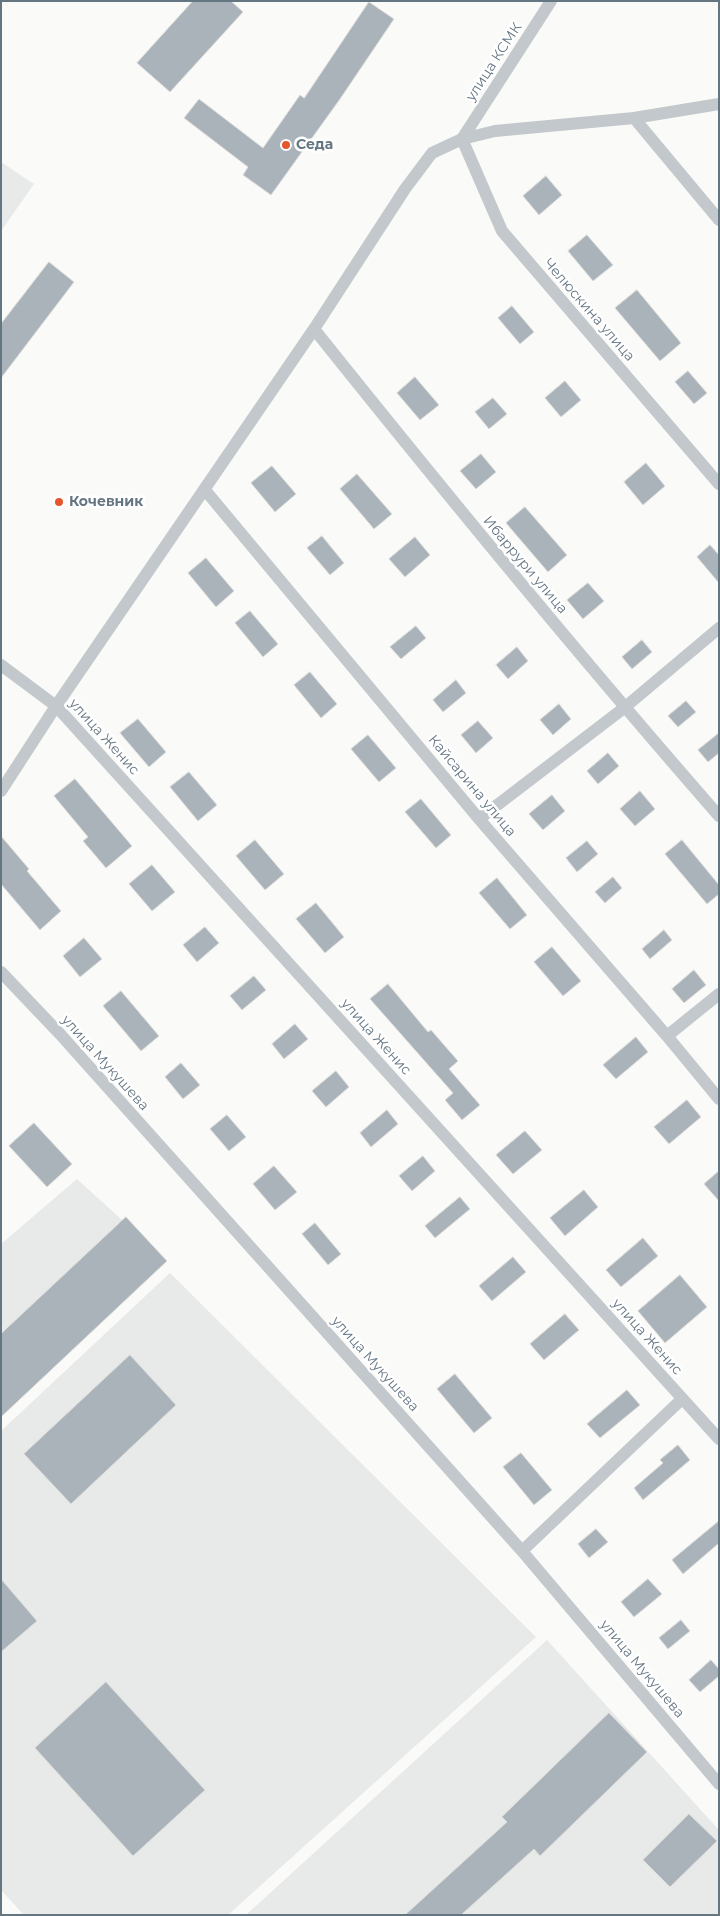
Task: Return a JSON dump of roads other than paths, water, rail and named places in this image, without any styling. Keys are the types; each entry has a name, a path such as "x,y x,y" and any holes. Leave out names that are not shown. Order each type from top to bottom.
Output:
{"street":[{"name":"улица КСМК","path":"462,139 551,1"},
{"path":"1,792 56,706 314,329 404,189 432,153 462,139 495,131 634,118 719,104"},
{"path":"634,118 719,220"},
{"name":"Челюскина улица","path":"462,139 502,231 719,484"},
{"name":"Ибаррури улица","path":"314,329 432,477 624,708 719,816"},
{"name":"Кайсарина улица","path":"205,490 479,819 667,1036 719,1099"},
{"path":"479,819 624,708 719,628"},
{"name":"улица Женис","path":"1,665 56,706 719,1439"},
{"name":"улица Мукушева","path":"1,972 66,1041 522,1551 719,1784"},
{"path":"667,1036 719,994"},
{"path":"522,1551 682,1399"}],"place":[{"name":"Седа","path":"286,145"},
{"name":"Кочевник","path":"59,502"}]}
